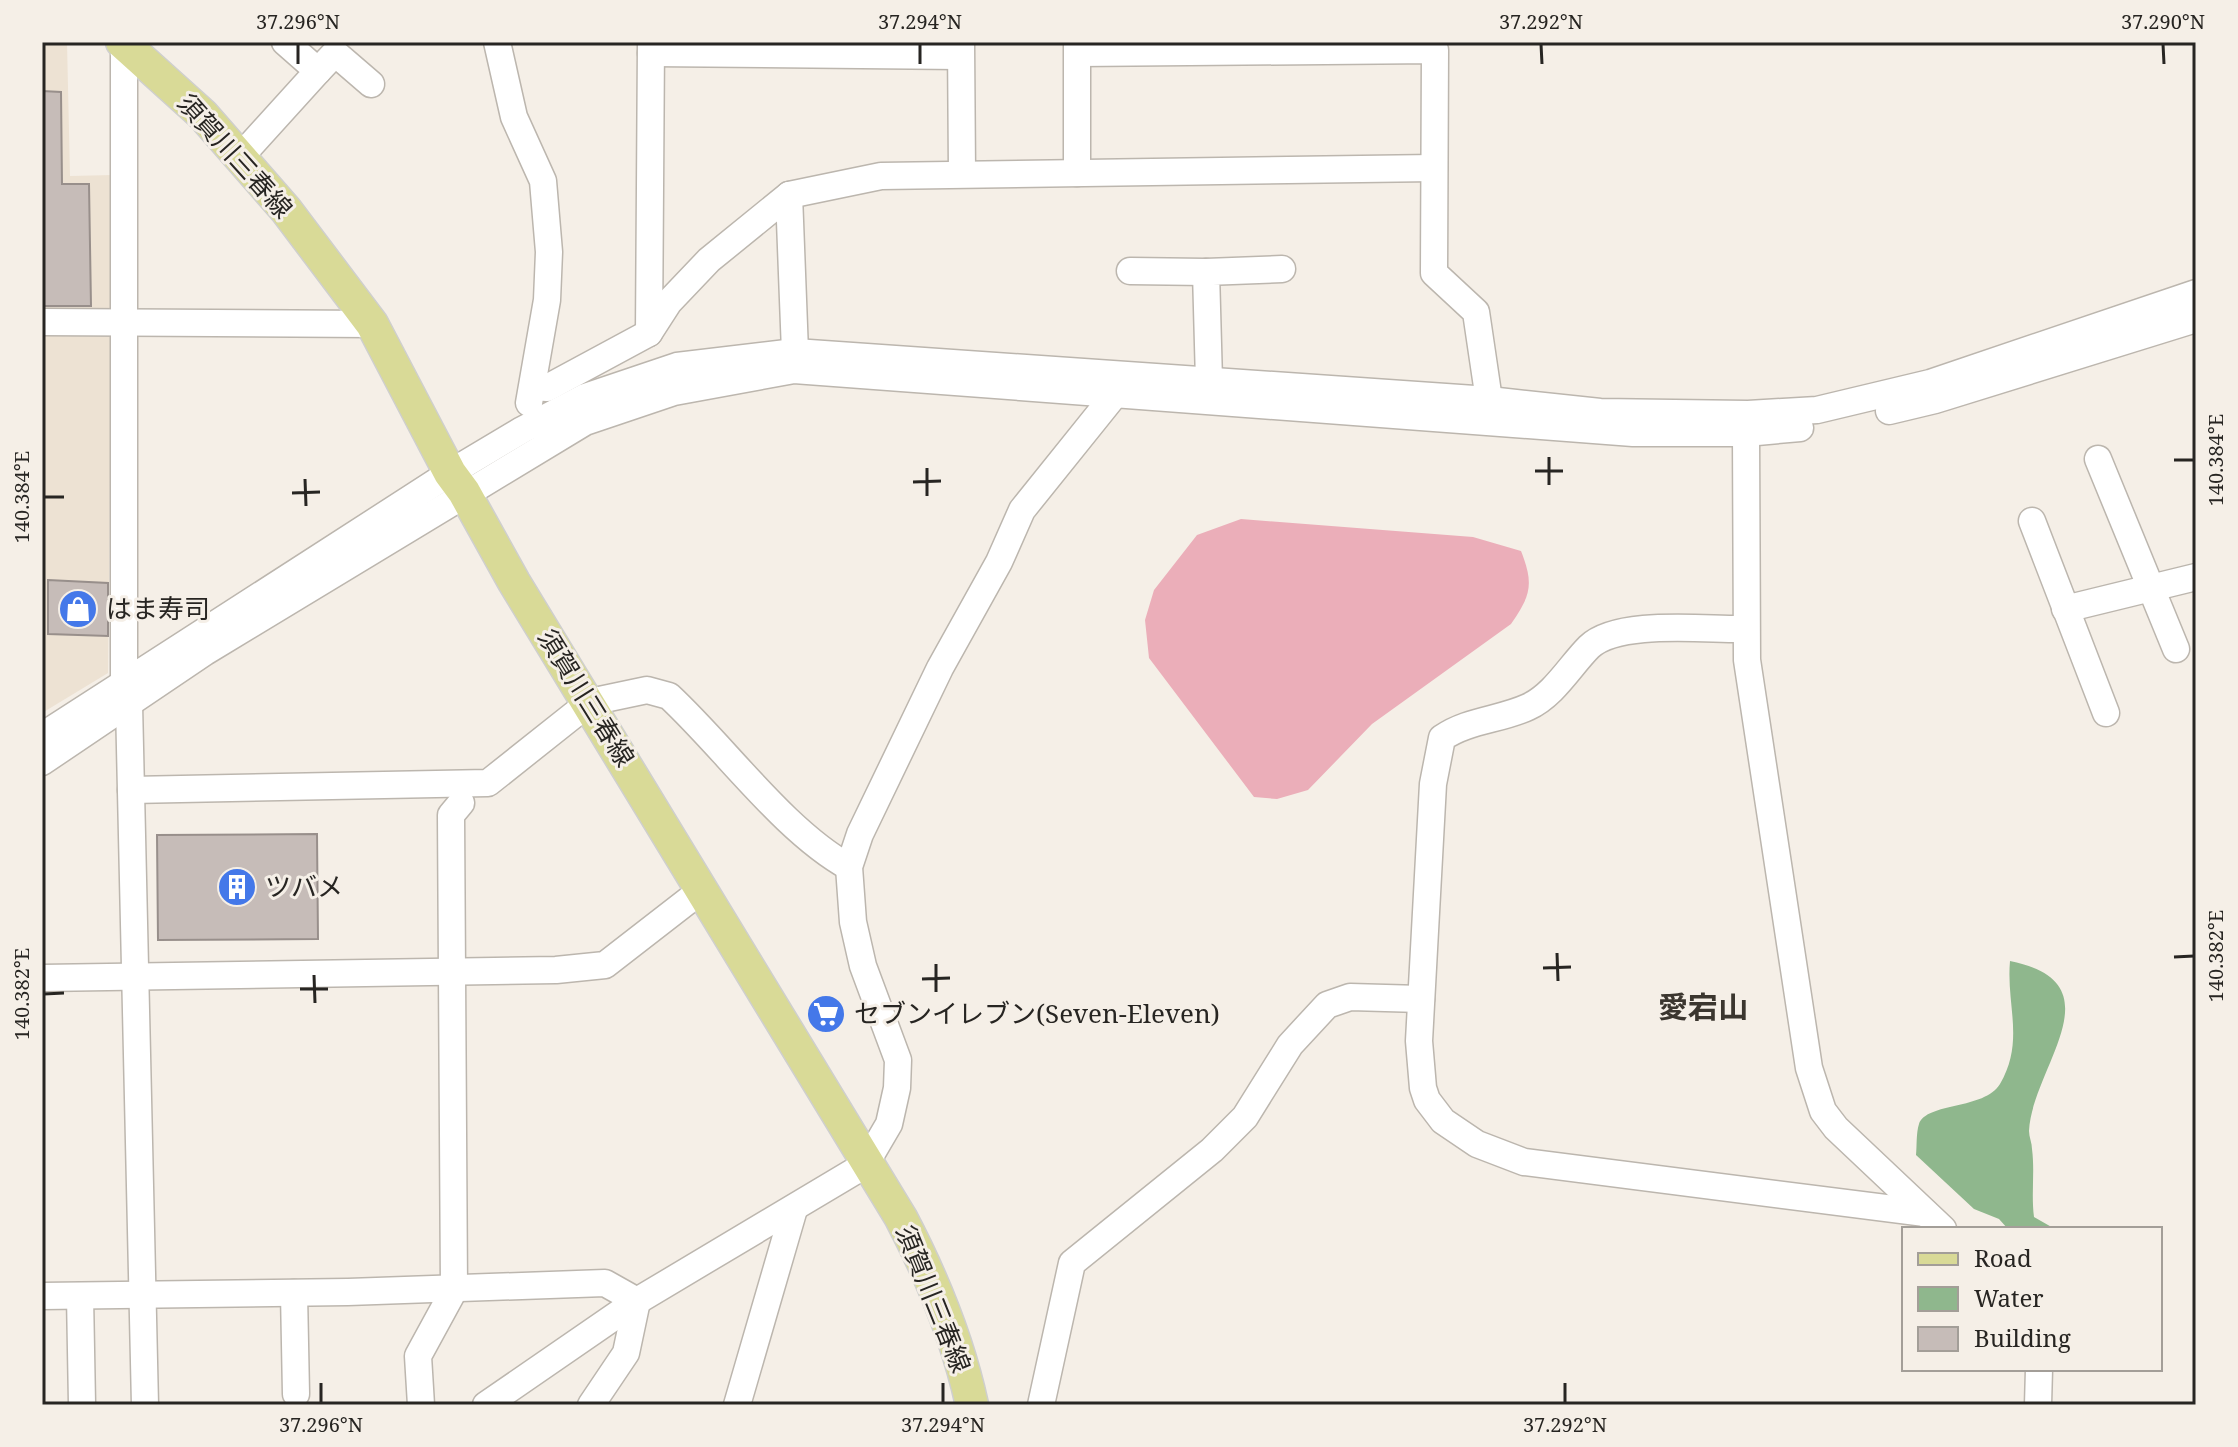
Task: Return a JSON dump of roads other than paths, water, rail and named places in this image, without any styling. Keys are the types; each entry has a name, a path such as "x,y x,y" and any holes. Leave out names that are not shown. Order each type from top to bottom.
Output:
{"main road":[{"name":"須賀川三春線","path":"123,43 203,115 286,210 372,324 514,582 841,1118 865,1165 901,1218 921,1258 964,1371 972,1405"}],"street":[{"path":"285,42 318,71"},
{"path":"497,42 514,117 543,181 549,252 547,300 533,387 522,430"},
{"path":"123,43 121,321 127,694 145,1405"},
{"path":"1077,173 1078,47 1435,50 1434,273 1476,312 1489,400"},
{"path":"649,333 651,48 960,49 962,173"},
{"path":"240,157 335,53 371,84"},
{"path":"533,387 547,388 649,333 669,302 709,260 789,195 881,176 1434,168"},
{"path":"789,195 795,352"},
{"path":"1130,271 1282,269"},
{"path":"1206,272 1209,381"},
{"path":"457,482 585,422 674,392 794,370 1119,384 1209,381 1489,400 1600,412 1748,414 1817,410 1930,383 2196,293"},
{"path":"42,762 127,694 457,482 522,430 585,397 677,366 795,352 1633,433 1746,433 1819,426 1935,400 2196,319"},
{"path":"42,322 372,324"},
{"path":"486,1405 637,1301 865,1165 889,1124 897,1088 898,1060 863,966 849,897 849,867 873,802 999,562 1022,510 1119,384"},
{"path":"1746,433 1745,629 1806,1052 1816,1093 1836,1128 1934,1221"},
{"path":"2098,459 2176,649"},
{"path":"2032,521 2106,713"},
{"path":"2065,609 2196,577"},
{"path":"1745,629 1624,631 1610,634 1590,647 1543,698 1530,706 1472,723 1442,738 1433,784 1421,999 1420,1074 1427,1100 1456,1132 1499,1154 1543,1165 1934,1221"},
{"path":"131,790 488,783 590,702 647,690 669,696 797,828 829,855 849,867"},
{"path":"42,736 127,694"},
{"path":"421,1405 418,1356 454,1290 451,815 461,803"},
{"path":"42,978 556,970 605,965 703,889"},
{"path":"1041,1405 1072,1263 1212,1150 1245,1117 1290,1045 1327,1005 1350,997 1421,999"},
{"path":"737,1405 794,1209"},
{"path":"42,1296 454,1290 605,1283 637,1301"},
{"path":"294,1293 296,1394"},
{"path":"80,1296 82,1404"},
{"path":"591,1405 626,1353 637,1301"},
{"path":"2038,1405 2039,1371"}],"water":[{"path":"2010,961 2043,972 2060,988 2065,1008 2062,1030 2034,1106 2029,1131 2033,1158 2034,1217 2052,1227 2006,1227 1999,1219 1974,1209 1916,1155 1918,1128 1924,1117 1982,1098 2000,1084 2012,1053"}],"place":[{"name":"はま寿司","path":"78,609"},
{"name":"ツバメ","path":"237,887"},
{"name":"セブンイレブン(Seven-Eleven)","path":"826,1014"}],"district":[{"name":"愛宕山","path":"1703,1008"}]}
